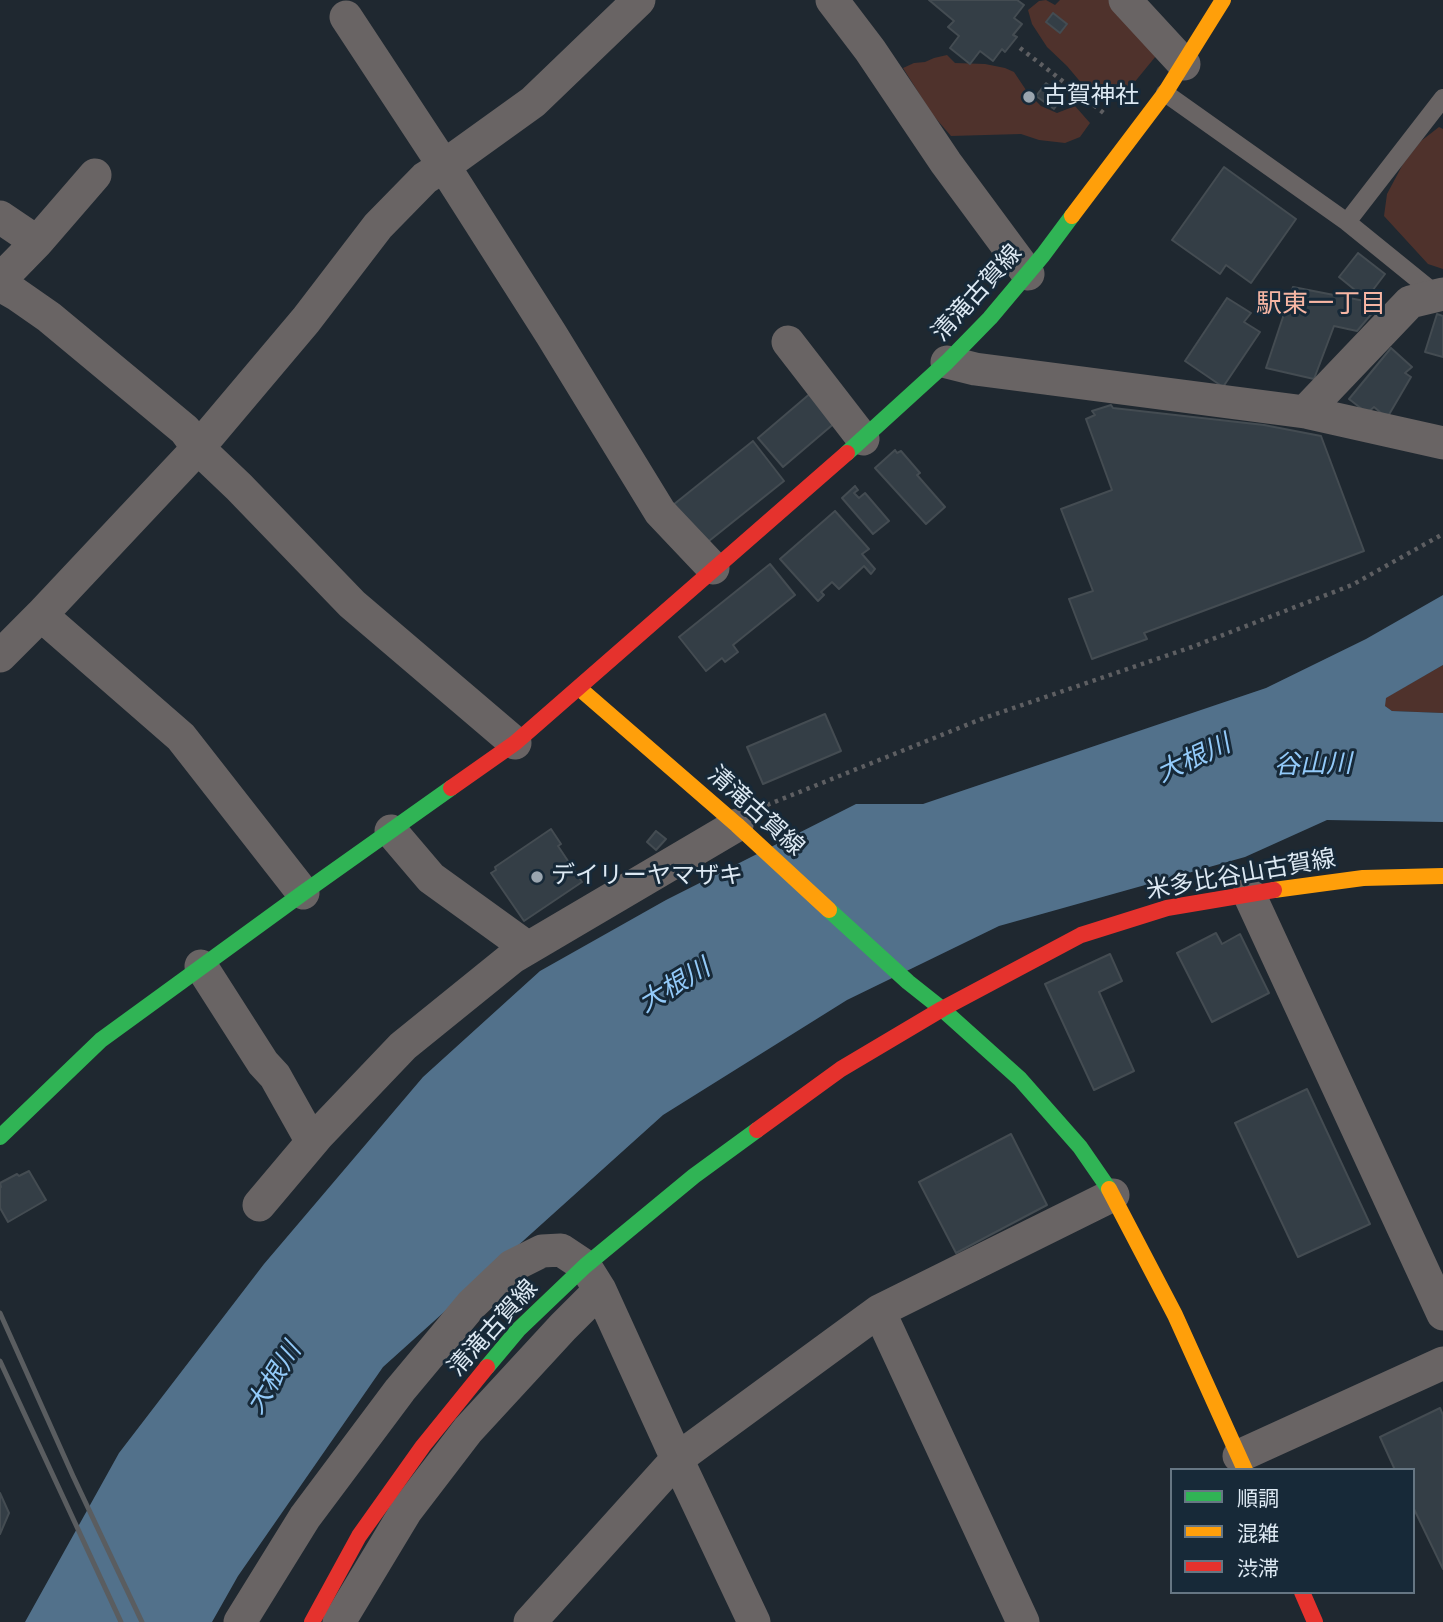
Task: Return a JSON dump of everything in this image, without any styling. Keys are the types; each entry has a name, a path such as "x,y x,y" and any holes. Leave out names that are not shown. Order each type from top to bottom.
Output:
{"main road":[{"name":"清滝古賀線","path":"312,1622 359,1536 423,1446 518,1330 593,1278 694,1176 841,1069 942,1009 908,982 737,825 579,688 863,439 947,362 990,318 1028,274 1165,93 1223,0"},
{"path":"0,1137 101,1040 303,892 515,744 579,688"},
{"name":"米多比谷山古賀線","path":"942,1009 1081,935 1167,908 1363,878 1443,876"},
{"path":"942,1009 1020,1079 1080,1147 1113,1195 1175,1315 1242,1463"},
{"path":"1303,1594 1315,1622"}],"street":[{"path":"0,656 198,448 306,320 378,226 425,178 533,102 639,0"},
{"path":"832,0 870,50 946,163 1028,274"},
{"path":"1125,0 1184,64"},
{"path":"346,17 551,334 660,512 713,568"},
{"path":"95,176 0,283 49,317 185,430 198,448 352,604 515,744"},
{"path":"0,217 37,242"},
{"path":"1306,411 1410,302 1440,295"},
{"path":"788,342 863,439"},
{"path":"947,362 988,371 1306,411 1443,443"},
{"path":"41,615 181,737 303,892"},
{"path":"259,1205 312,1142 404,1046 513,957 737,825"},
{"path":"391,831 431,878 528,948"},
{"path":"1249,894 1443,1314"},
{"path":"201,966 263,1063 275,1076 312,1142"},
{"path":"530,1622 677,1459 879,1311 1113,1195"},
{"path":"240,1622 305,1517 400,1390 471,1305 512,1266 542,1251 561,1250 593,1278 754,1622"},
{"path":"339,1622 406,1511 468,1430 563,1327 593,1278"},
{"path":"879,1311 1023,1622"},
{"path":"1242,1463 1443,1363"}],"lane":[{"path":"1165,93 1347,222 1440,295"},
{"path":"1347,222 1443,98"}],"path":[{"path":"1020,48 1107,116"},
{"path":"737,825 762,807 984,718 1192,647 1352,585 1443,534"}],"shaded area":[{"path":"1046,0 1055,5 1060,0 1111,0 1156,56 1133,84 1123,91 1110,96 1099,94 1083,85 1047,47 1032,24 1028,10 1039,1"},
{"path":"947,55 955,63 985,64 1014,72 1041,106 1057,113 1075,106 1090,123 1080,137 1065,143 1039,140 1021,134 951,136 932,114 903,68"},
{"path":"1439,127 1443,129 1443,269 1428,264 1384,216 1387,194 1403,164 1421,141"},
{"path":"1443,665 1443,713 1392,711 1385,706 1385,698"}],"water":[{"path":"1443,595 1443,665 1386,698 1385,706 1392,711 1443,713 1443,822 1327,820 1245,857 999,926 847,1000 663,1115 383,1367 238,1576 212,1622 25,1622 119,1453 264,1264 423,1077 540,971 666,900 856,804 923,804 1266,688 1366,639"}],"building":[{"path":"929,0 1017,0 1024,5 1014,18 1022,24 1013,35 1017,37 1005,52 1002,49 993,61 980,51 970,64 950,48 959,36 948,27 954,21"},
{"path":"1053,13 1067,24 1060,33 1046,22"},
{"path":"1046,83 1063,96 1054,109 1036,96"},
{"path":"1224,167 1296,219 1251,283 1226,265 1220,274 1172,240"},
{"path":"1358,253 1385,274 1366,299 1339,277"},
{"path":"1293,287 1380,304 1357,331 1334,326 1314,379 1266,368"},
{"path":"1227,298 1251,313 1244,322 1260,332 1223,387 1185,361"},
{"path":"1437,314 1443,316 1443,357 1425,352"},
{"path":"1391,348 1412,367 1405,373 1411,377 1387,418 1374,407 1367,413 1349,399"},
{"path":"812,392 837,421 783,467 758,438"},
{"path":"1111,405 1113,408 1264,425 1321,436 1364,551 1144,633 1147,639 1092,659 1069,599 1093,591 1061,509 1112,490 1086,419 1095,415 1092,411"},
{"path":"753,441 784,481 704,545 673,505"},
{"path":"895,450 897,453 901,451 920,473 917,475 945,507 926,524 875,468"},
{"path":"855,486 858,490 854,493 859,498 865,493 889,521 873,534 842,498"},
{"path":"835,511 869,549 862,554 875,569 871,574 864,566 839,589 832,582 821,592 824,595 818,601 780,559"},
{"path":"770,564 795,595 733,645 738,652 725,662 722,658 706,671 679,637"},
{"path":"825,714 841,751 763,784 747,747"},
{"name":"デイリーヤマザキ","path":"551,829 561,844 558,846 582,882 524,921 491,873 496,870 495,867"},
{"path":"656,831 666,839 656,850 647,842"},
{"path":"1216,933 1222,944 1240,934 1269,993 1212,1022 1177,953"},
{"path":"1110,954 1122,981 1099,992 1134,1071 1094,1090 1045,984"},
{"path":"1307,1089 1370,1224 1298,1257 1235,1123"},
{"path":"1011,1134 1047,1205 956,1253 919,1182"},
{"path":"29,1171 46,1200 8,1222 0,1208 0,1183"},
{"path":"1440,1408 1443,1415 1443,1569 1415,1511 1415,1468 1394,1468 1380,1437"},
{"path":"0,1493 9,1513 0,1534"}],"railway":[{"path":"0,1313 142,1622"},
{"path":"0,1361 121,1622"}],"traffic: fast":[{"path":"847,453 947,362 990,318 1072,216"},
{"path":"0,1137 101,1040 451,788"},
{"path":"829,910 1020,1079 1080,1147 1109,1189"},
{"path":"487,1367 518,1330 585,1266 694,1176 757,1130"}],"traffic: slow":[{"path":"1072,216 1165,93 1223,0"},
{"path":"579,688 737,825 829,910"},
{"path":"1274,890 1363,878 1443,876"},
{"path":"1109,1189 1175,1315 1244,1468"}],"traffic: jam":[{"path":"451,788 515,743 847,453"},
{"path":"757,1130 841,1069 942,1009 1081,935 1167,908 1274,890"},
{"path":"312,1622 359,1536 423,1446 487,1367"},
{"path":"1303,1594 1315,1622"}],"place":[{"name":"古賀神社","path":"1029,97"},
{"name":"デイリーヤマザキ","path":"537,877"}],"district":[{"name":"駅東一丁目","path":"1321,305"}],"water label":[{"name":"大根川","path":"1194,760"},
{"name":"谷山川","path":"1313,766"},
{"name":"大根川","path":"675,987"},
{"name":"大根川","path":"275,1379"}]}
